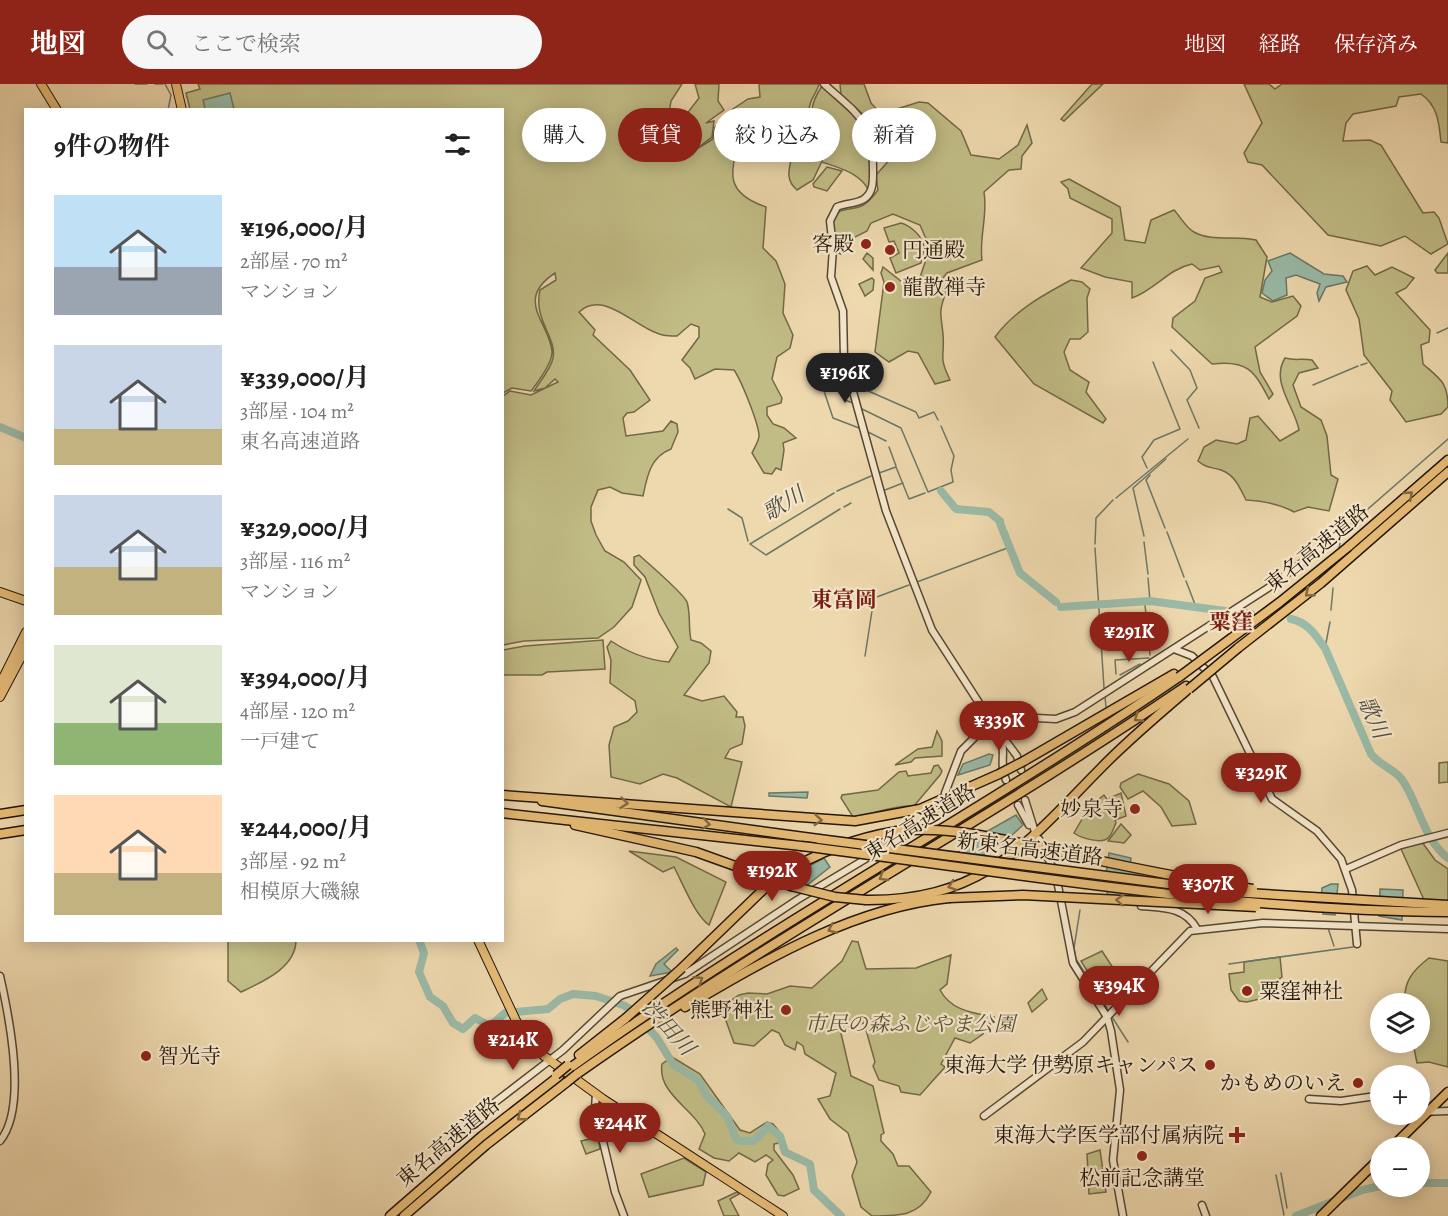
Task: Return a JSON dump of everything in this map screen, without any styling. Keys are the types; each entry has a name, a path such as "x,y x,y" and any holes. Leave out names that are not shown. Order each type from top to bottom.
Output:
{"highway":[{"name":"東名高速道路","path":"655,1019 1028,776 1178,674 1280,602 1348,547 1448,460"},
{"name":"東名高速道路","path":"390,1216 558,1076 575,1069 633,1028 655,1019 1076,759 1187,687 1354,555 1448,472"},
{"path":"504,796 567,798 784,818 855,821 889,817 920,809 1002,777 1024,761 1178,674"},
{"path":"504,814 658,842 727,861 791,886 835,897 866,900 906,898 932,893 972,879 1006,860 1043,829 1119,750 1187,687"},
{"name":"新東名高速道路","path":"504,796 1230,892 1448,905"},
{"path":"0,814 24,810"},
{"name":"新東名高速道路","path":"504,814 801,846 1213,898 1347,909 1448,912"},
{"path":"0,834 24,830"},
{"path":"784,873 831,848 862,838 897,831 962,831 1165,875 1285,893 1374,902"},
{"path":"633,1028 682,968 766,886"},
{"path":"575,1069 633,1028 655,1019 824,932 885,910 949,898 1023,895 1218,906 1347,909"},
{"name":"東名高速道路","path":"404,1216 486,1145 567,1082 575,1069"},
{"path":"1430,1107 1448,1092"},
{"path":"1401,1137 1412,1125"},
{"path":"1321,1216 1370,1168"}],"main road":[{"path":"41,84 56,108"},
{"path":"176,84 182,108"},
{"path":"0,592 24,600"},
{"path":"0,684 24,636"},
{"path":"0,697 24,652"},
{"path":"479,942 514,1017 531,1045 549,1061 596,1094 783,1216"}],"street":[{"path":"824,84 863,120 871,135 873,146 873,181 870,192 859,201 837,207 830,221 833,248 831,278 844,317 845,363 886,511 932,630 1017,756 1021,770"},
{"path":"945,793 964,746 979,733 1022,716 1056,719 1066,716 1174,650 1282,579 1344,531"},
{"path":"1174,650 1192,656 1205,666 1214,678 1272,799 1324,837 1346,869 1352,890 1357,944"},
{"path":"995,726 1003,743 1002,777"},
{"path":"1018,806 1035,830 1025,800"},
{"path":"494,1103 549,1061 620,996 685,974 797,900 922,825 934,813"},
{"path":"1346,869 1401,845 1448,832"},
{"path":"1039,839 1056,875 1073,963 1107,1017 1119,1085 1113,1152 1123,1216"},
{"path":"1141,906 1179,911 1191,919 1197,929"},
{"path":"984,1116 1075,1049 1182,937 1197,929 1263,923 1448,928"},
{"path":"0,976 14,1046 12,1116 0,1141"},
{"path":"596,1094 594,1105 615,1192 624,1216"},
{"path":"1309,1099 1341,1101 1370,1097"},
{"path":"1430,1112 1448,1111"},
{"path":"1202,1205 1206,1216"}],"green space":[{"path":"198,84 682,84 671,101 670,108 618,108 618,162 702,162 702,146 713,139 714,133 714,162 734,162 733,177 741,194 766,207 763,248 776,261 785,284 783,313 793,335 790,348 777,357 772,379 782,398 781,403 767,407 767,415 773,424 784,428 796,438 783,443 781,470 776,468 772,474 764,473 752,453 759,438 758,430 749,402 734,370 715,369 695,379 690,368 682,360 699,337 699,327 691,324 677,336 666,336 653,332 621,313 600,305 589,306 579,312 595,330 593,335 630,370 650,400 634,412 627,413 623,418 626,436 663,431 671,421 677,424 678,432 671,449 654,462 643,496 622,493 610,487 598,490 591,507 591,521 605,551 624,562 641,580 632,607 614,627 598,638 524,641 504,645 504,395 510,391 531,395 558,382 555,379 545,388 534,391 548,371 553,358 552,343 542,319 539,301 540,290 556,280 555,273 543,283 537,292 535,302 550,340 552,356 550,361 531,391 512,388 504,392 504,108 190,108 186,93 200,89"},
{"path":"695,84 719,84 718,101 723,108 714,108 714,117 706,123 714,121 712,137 702,144 702,108 691,108 699,98"},
{"path":"759,84 819,84 809,108 734,108 748,99 760,97"},
{"path":"840,84 864,84 871,103 876,108 856,108 841,95"},
{"path":"1092,84 1103,84 1064,121 1061,119"},
{"path":"1244,84 1269,84 1275,89 1282,84 1448,84 1448,143 1441,142 1434,109 1421,94 1399,97 1396,106 1353,114 1346,123 1343,141 1370,140 1381,145 1423,213 1434,212 1439,218 1448,244 1431,254 1405,236 1381,246 1328,235 1262,165 1248,162 1244,153 1262,123"},
{"path":"822,86 852,114 852,162 872,162 869,191 855,175 822,162 840,162 840,108 812,108"},
{"path":"919,102 928,103 934,108 900,108"},
{"path":"936,110 961,131 971,155 999,159 1018,145 1027,125 1032,143 1022,156 1021,169 1009,170 984,192 982,260 947,273 939,283 946,292 941,313 943,361 950,380 935,384 918,353 908,351 889,362 875,352 884,282 881,273 883,267 911,289 918,283 930,248 920,225 893,214 871,223 867,231 855,237 841,254 836,252 833,220 841,211 862,206 870,200 878,190 876,175 888,162 936,162"},
{"path":"791,162 822,162 813,180 797,190 789,178"},
{"path":"827,167 842,171 827,191 814,187 813,184"},
{"path":"1069,179 1120,207 1125,240 1145,243 1151,220 1174,210 1188,228 1201,235 1256,240 1267,257 1260,297 1272,302 1293,296 1301,306 1297,316 1255,347 1260,372 1273,394 1269,399 1259,381 1248,369 1234,364 1212,364 1172,327 1173,318 1195,301 1205,278 1222,272 1219,266 1200,270 1192,264 1183,267 1132,298 1132,282 1105,277 1081,268 1112,233 1112,219 1070,198 1068,189 1061,182"},
{"path":"901,223 919,235 924,249 921,263 896,273 890,258 899,253 894,241 889,242 884,228"},
{"path":"867,253 873,258 873,270 863,259"},
{"path":"1448,253 1448,273 1437,273 1435,270"},
{"path":"1367,266 1375,275 1392,267 1414,278 1406,288 1396,293 1430,330 1429,342 1421,345 1423,364 1445,386 1448,407 1441,414 1406,422 1390,400 1392,391 1364,355 1359,319 1346,290 1353,271"},
{"path":"872,278 874,280 873,290 865,296 859,284"},
{"path":"1071,280 1082,282 1090,289 1087,298 1088,332 1080,339 1070,339 1064,352 1070,370 1089,382 1086,392 1106,419 1103,423 1034,384 995,337 1020,311"},
{"path":"1285,358 1312,360 1318,368 1299,373 1293,385 1301,407 1321,420 1327,436 1331,475 1338,479 1329,511 1308,507 1294,512 1271,503 1246,500 1230,475 1198,461 1204,447 1216,440 1237,444 1246,440 1250,418 1258,416 1280,441 1299,430 1280,376"},
{"path":"639,555 687,602 691,640 701,643 711,651 709,663 684,695 702,701 724,696 737,712 736,717 743,717 745,726 742,744 730,749 725,758 742,762 731,807 677,778 663,774 640,784 611,777 609,745 614,727 628,721 637,712 635,701 610,683 611,660 607,647 611,641 639,655 669,662 678,647 659,613 645,577 634,565 634,557"},
{"path":"603,640 605,669 547,672 542,675 504,675 504,650"},
{"path":"937,731 942,741 942,756 915,758 911,762 895,765 918,749 932,747"},
{"path":"1448,762 1448,782 1439,783 1439,763"},
{"path":"938,765 942,771 940,775 914,806 898,807 853,817 841,798 842,795 878,790 899,772 906,771 908,776 931,773 934,766"},
{"path":"1138,774 1169,784 1189,801 1196,824 1172,826 1161,807 1143,791 1128,799 1120,787 1121,783"},
{"path":"1121,793 1126,816 1115,820 1116,823 1109,837 1097,841 1074,833 1089,807 1104,795 1111,805 1110,798"},
{"path":"1121,824 1131,835 1124,843 1108,841"},
{"path":"1422,842 1435,860 1448,869 1448,903 1425,902 1401,849"},
{"path":"629,851 676,857 726,882 709,925 694,907 674,867 663,872"},
{"name":"市民の森ふじやま公園","path":"852,941 858,942 866,969 916,968 951,955 947,984 940,990 950,1003 957,1007 994,1017 991,1024 984,1023 983,1034 970,1043 955,1038 941,1064 945,1067 920,1095 901,1092 899,1086 879,1080 873,1066 875,1062 864,1023 840,1029 851,1076 873,1086 884,1133 881,1135 881,1141 893,1154 898,1166 909,1166 931,1192 921,1206 900,1215 872,1216 861,1207 852,1176 857,1162 848,1133 830,1119 818,1099 830,1096 836,1073 805,1054 803,1046 797,1042 795,1050 785,1045 779,1033 772,1030 754,1046 734,1043 721,1007 739,995 748,993 767,994 790,986 812,988 842,961"},
{"path":"228,942 296,942 290,959 268,979 241,992 228,981"},
{"path":"1102,951 1119,977 1099,990 1081,961"},
{"path":"1280,957 1282,977 1270,986 1268,997 1247,1002 1239,1001 1231,990 1229,974 1244,972 1244,962"},
{"path":"1429,958 1448,961 1448,1067 1429,1062 1417,1063 1415,1053 1430,1053 1430,993 1405,993 1407,983 1418,967"},
{"path":"1042,989 1047,999 1032,1012 1028,1003"},
{"path":"672,1057 700,1074 740,1130 750,1133 767,1122 773,1124 782,1135 779,1143 774,1144 774,1150 793,1175 799,1189 784,1196 778,1195 766,1175 768,1164 773,1160 766,1155 755,1162 739,1153 729,1161 714,1158 699,1149 705,1134 700,1125 671,1093 662,1075 662,1064"},
{"path":"598,1137 600,1149 586,1154 581,1141"},
{"path":"1100,1150 1106,1192 1089,1194 1087,1154"},
{"path":"684,1158 706,1172 703,1185 649,1197 641,1174"},
{"path":"737,1192 739,1194 730,1199 739,1216 724,1216 718,1201"}],"shaded area":[{"path":"230,93 234,108 205,108 203,100"},
{"path":"1290,253 1324,274 1343,276 1347,282 1326,287 1319,301 1317,293 1320,284 1296,275 1286,278 1287,295 1273,301 1262,293 1265,280 1272,271 1268,261"},
{"path":"989,754 993,755 990,765 958,775 963,764"},
{"path":"808,792 807,798 769,796 769,793"},
{"path":"1016,815 1023,825 1011,836 1006,835 1005,840 988,849 987,853 979,857 957,854 968,842"},
{"path":"1109,853 1131,858 1129,871 1140,874 1137,897 1107,895 1109,882 1105,881"},
{"path":"824,858 830,867 806,886 796,873"},
{"path":"1338,884 1335,915 1323,914 1323,903 1321,902 1322,888"},
{"path":"1380,889 1403,890 1402,920 1379,916"},
{"path":"676,948 678,950 664,964 672,972 650,976 656,964"}],"waterway":[{"path":"135,84 147,84"},
{"path":"155,84 163,84"},
{"path":"165,84 171,95 168,108"},
{"path":"828,217 828,234"},
{"path":"1437,333 1448,328"},
{"path":"841,335 842,365"},
{"path":"1171,350 1190,370 1197,388 1187,400 1199,428"},
{"path":"1147,468 1142,457 1154,440 1180,429 1153,362"},
{"path":"1361,365 1367,363"},
{"path":"1313,385 1358,366"},
{"path":"843,370 852,398"},
{"path":"820,379 833,418 859,428"},
{"path":"857,386 916,412 919,418 934,412 938,420"},
{"path":"845,400 853,403"},
{"path":"862,409 901,428 928,492 953,482 951,470 954,456 941,426"},
{"name":"渋田川","path":"0,427 24,437"},
{"path":"868,432 886,441"},
{"path":"1116,498 1188,439"},
{"path":"1345,529 1448,439"},
{"path":"889,447 896,466"},
{"path":"1144,536 1133,488 1166,459"},
{"name":"歌川","path":"879,473 896,467 909,499 925,493"},
{"path":"1150,475 1146,480 1165,528"},
{"name":"歌川","path":"837,491 871,476"},
{"path":"885,490 903,483"},
{"name":"歌川","path":"941,491 956,509 989,512 1000,521"},
{"name":"歌川","path":"834,493 750,544 766,555 840,509"},
{"path":"1095,544 1096,518 1113,500"},
{"path":"844,507 851,503"},
{"name":"歌川","path":"728,509 742,518 748,541"},
{"name":"歌川","path":"1000,523 1020,573 1056,602"},
{"path":"1167,532 1184,577"},
{"path":"1339,549 1341,536"},
{"path":"1144,542 1148,574"},
{"path":"917,582 1010,547"},
{"path":"1095,548 1104,688"},
{"path":"1148,578 1150,601"},
{"path":"1186,581 1196,607"},
{"path":"865,656 874,598 909,585"},
{"path":"1331,610 1333,588"},
{"name":"歌川","path":"1061,607 1150,601 1225,611"},
{"path":"1145,605 1150,655"},
{"name":"歌川","path":"1238,612 1251,614"},
{"name":"歌川","path":"1291,619 1307,627 1325,648 1371,754 1403,781 1427,832 1440,851 1448,858"},
{"path":"1325,648 1330,622"},
{"path":"1116,674 1115,660 1149,658"},
{"path":"1120,675 1140,664"},
{"path":"1105,697 1106,707"},
{"path":"1080,910 1074,948 1076,959 1108,1010"},
{"path":"1328,928 1334,946"},
{"name":"渋田川","path":"420,942 424,953 419,972 430,997 443,1006 453,1023 463,1029 475,1018 490,1026 505,1013 548,1009 560,999 573,994 596,996 630,1009 657,1038 673,1064 699,1081 706,1095 727,1116 736,1139 754,1141 768,1126 780,1136 785,1152 810,1164 814,1190 841,1216"},
{"path":"1229,964 1353,947"},
{"path":"1112,1017 1128,1042"},
{"path":"1281,1173 1287,1208"},
{"path":"1276,1175 1284,1215"},
{"name":"渋田川","path":"1430,1183 1448,1183"},
{"name":"渋田川","path":"1296,1216 1370,1188"}],"place":[{"name":"客殿","path":"866,244"},
{"name":"円通殿","path":"890,250"},
{"name":"龍散禅寺","path":"890,287"},
{"name":"妙泉寺","path":"1135,809"},
{"name":"粟窪神社","path":"1247,991"},
{"name":"熊野神社","path":"786,1010"},
{"name":"智光寺","path":"146,1056"},
{"name":"東海大学 伊勢原キャンパス","path":"1210,1065"},
{"name":"かもめのいえ","path":"1358,1083"},
{"name":"東海大学医学部付属病院","path":"1237,1135"},
{"name":"松前記念講堂","path":"1142,1156"}],"district":[{"name":"東富岡","path":"844,599"},
{"name":"粟窪","path":"1231,621"}]}
